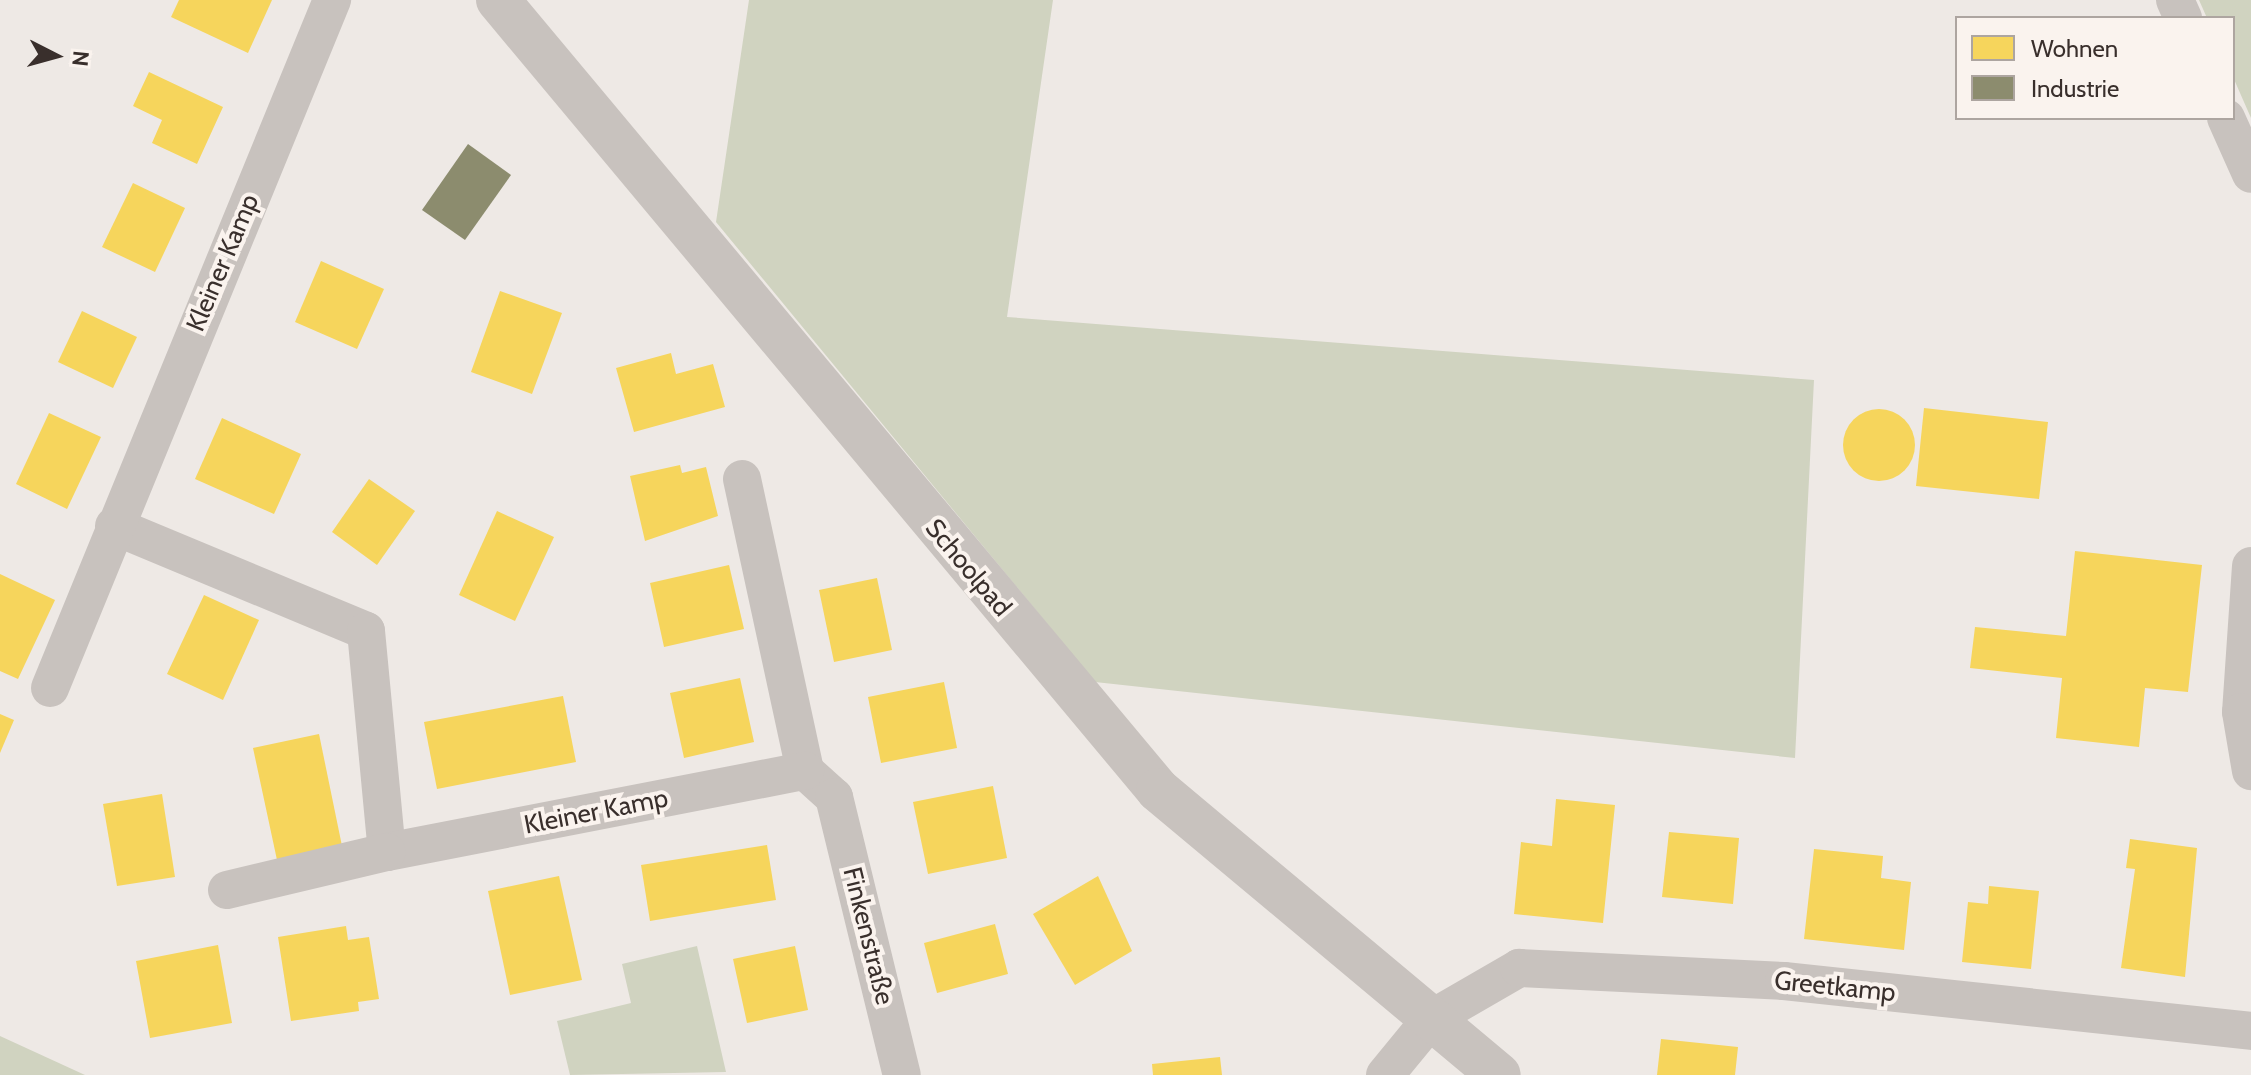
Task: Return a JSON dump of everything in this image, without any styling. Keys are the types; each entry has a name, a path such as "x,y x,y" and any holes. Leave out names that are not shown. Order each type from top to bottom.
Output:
{"street":[{"name":"Kleiner Kamp","path":"50,688 332,0"},
{"name":"Schoolpad","path":"498,0 1158,790 1499,1075"},
{"path":"2227,120 2251,174"},
{"path":"742,479 805,771"},
{"path":"114,526 366,631 387,852"},
{"path":"2251,566 2241,712 2251,771"},
{"name":"Kleiner Kamp","path":"227,890 387,852 805,771"},
{"name":"Finkenstraße","path":"805,771 834,797 902,1075"},
{"name":"Greetkamp","path":"1431,1019 1519,968 1784,981 2251,1031"},
{"path":"1385,1075 1431,1019"}],"green space":[{"path":"749,0 1053,0 1007,317 1814,380 1795,758 1095,682 716,222"},
{"path":"2199,0 2251,0 2251,118 2235,82 2235,16 2206,16"},
{"path":"697,946 726,1072 570,1075 557,1021 631,1003 622,964"},
{"path":"0,1036 85,1075 0,1075"}],"building: Wohnen":[{"path":"179,0 272,0 248,53 171,17"},
{"path":"149,72 223,107 197,164 152,143 162,120 133,106"},
{"path":"133,183 185,208 155,272 102,247"},
{"path":"321,261 384,289 357,349 295,322"},
{"path":"500,291 562,313 532,394 471,372"},
{"path":"82,311 137,337 113,388 58,362"},
{"path":"671,353 676,374 713,364 725,407 634,432 616,368"},
{"path":"1924,408 2048,422 2039,499 1916,486"},
{"path":"1879,409 1905,419 1915,445 1905,471 1879,481 1853,471 1843,445 1853,419"},
{"path":"49,413 101,437 67,509 16,484"},
{"path":"222,418 301,454 274,514 195,479"},
{"path":"680,465 682,473 706,467 718,516 645,541 630,476"},
{"path":"369,479 415,511 377,565 332,532"},
{"path":"497,511 554,537 515,621 459,595"},
{"path":"2075,551 2202,565 2188,692 2145,688 2139,747 2056,738 2062,678 1970,668 1975,627 2066,636"},
{"path":"729,565 744,629 664,647 650,583"},
{"path":"0,574 55,600 18,679 0,671"},
{"path":"877,578 892,650 834,662 819,590"},
{"path":"204,595 259,620 223,700 167,674"},
{"path":"740,678 754,742 684,758 670,693"},
{"path":"944,682 957,748 881,763 868,697"},
{"path":"563,696 576,762 437,789 424,722"},
{"path":"0,714 14,720 0,753"},
{"path":"319,734 342,846 277,860 253,748"},
{"path":"993,786 1007,858 928,874 913,802"},
{"path":"162,794 175,877 117,886 103,804"},
{"path":"1556,799 1615,805 1603,923 1514,914 1521,842 1552,846"},
{"path":"1669,832 1739,838 1733,904 1662,897"},
{"path":"2130,839 2197,848 2185,977 2121,968 2135,869 2126,868"},
{"path":"767,845 776,900 650,921 641,865"},
{"path":"1814,849 1883,856 1881,878 1911,882 1904,950 1804,939"},
{"path":"559,876 582,980 510,995 488,891"},
{"path":"1098,876 1132,951 1075,985 1033,914"},
{"path":"1989,886 2039,891 2031,969 1962,962 1968,902 1988,904"},
{"path":"995,924 1008,974 937,993 924,943"},
{"path":"346,926 348,940 369,937 379,999 358,1002 359,1011 291,1021 278,937"},
{"path":"218,945 232,1023 150,1038 136,961"},
{"path":"795,946 808,1010 747,1023 733,959"},
{"path":"1661,1039 1738,1047 1735,1075 1657,1075"},
{"path":"1220,1057 1222,1075 1153,1075 1152,1064"}],"building: Industrie":[{"path":"468,144 511,175 465,240 422,210"}]}
